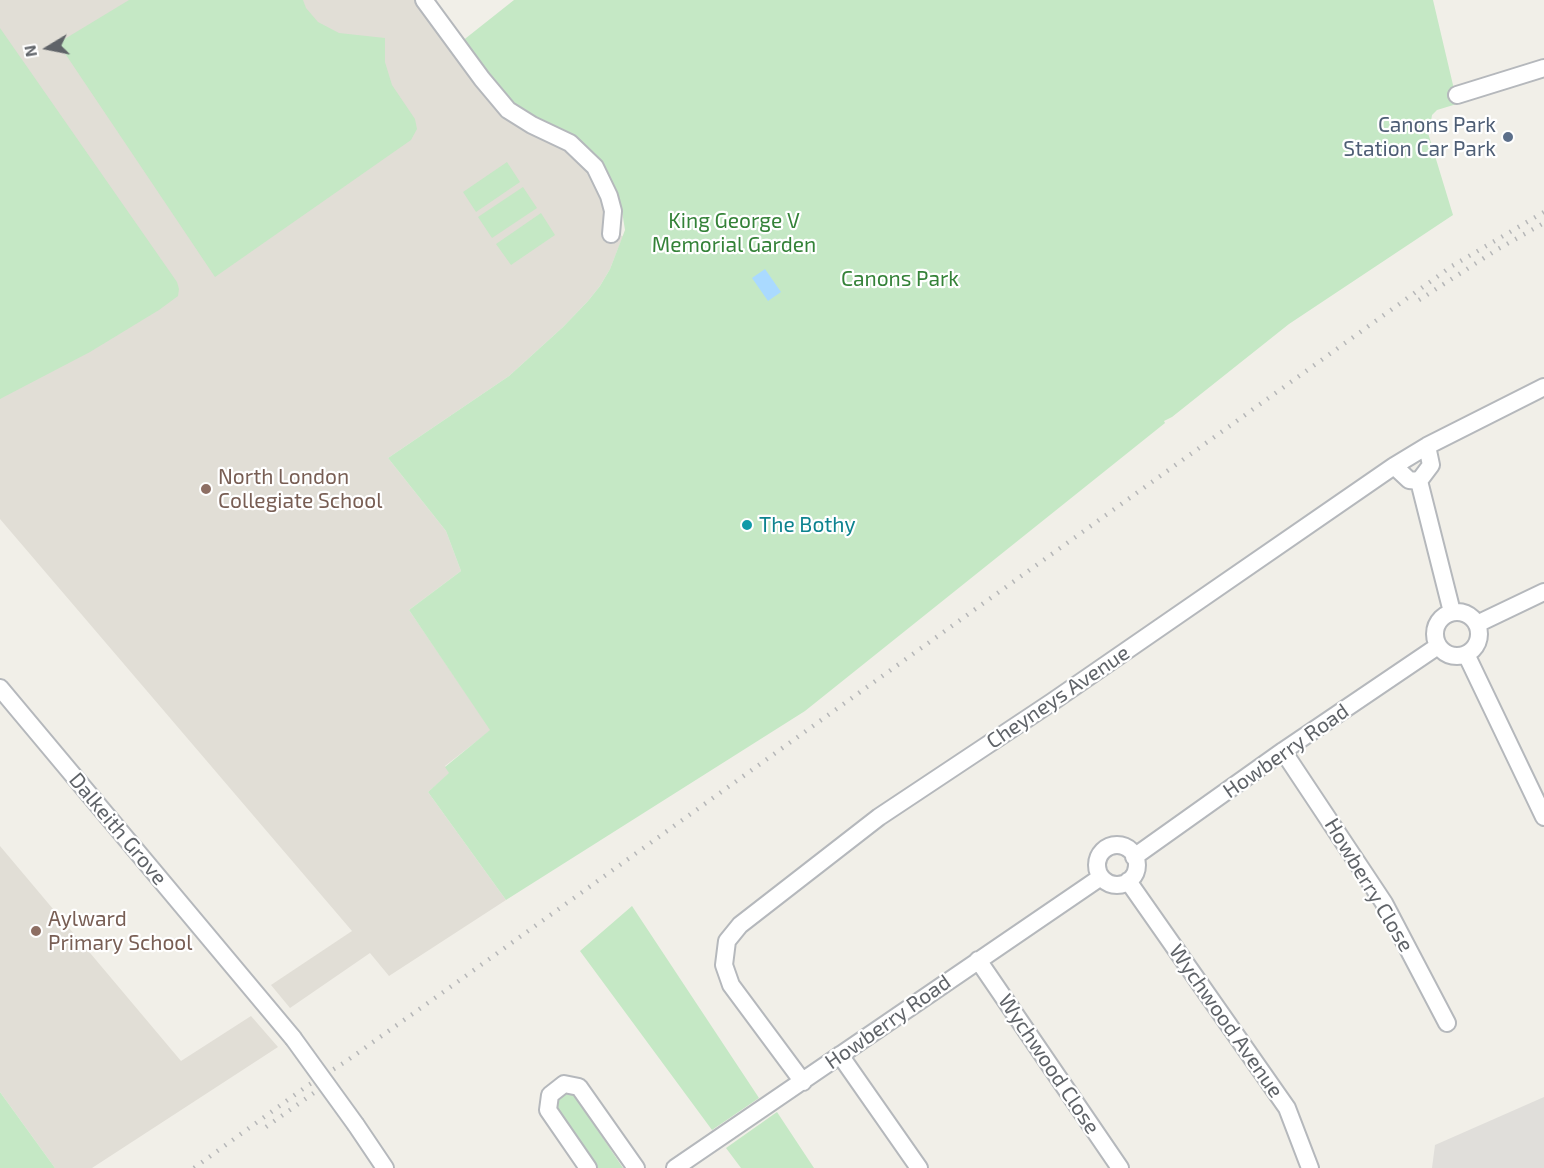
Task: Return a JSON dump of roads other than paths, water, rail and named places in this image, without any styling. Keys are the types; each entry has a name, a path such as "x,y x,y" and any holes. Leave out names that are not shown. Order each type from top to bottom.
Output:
{"street":[{"path":"424,0 482,79 508,110 532,125 570,143 595,167 609,196 613,211 612,234"},
{"path":"1457,95 1544,68"},
{"name":"Cheyneys Avenue","path":"802,1082 731,985 724,965 727,942 740,925 879,817 1071,689 1394,466 1427,446 1544,387"},
{"path":"1427,446 1431,465 1419,482 1452,612"},
{"path":"1394,466 1410,480 1419,482"},
{"path":"1477,624 1544,592"},
{"path":"1452,612 1464,612 1469,615 1477,624 1479,631 1476,645 1460,656 1448,654 1438,646 1435,640 1436,626 1445,615 1452,612"},
{"name":"Howberry Road","path":"1134,856 1438,646"},
{"path":"1466,654 1539,792 1544,817"},
{"name":"Dalkeith Grove","path":"0,688 288,1032 385,1168"},
{"name":"Howberry Close","path":"1283,751 1384,903 1447,1023"},
{"path":"1119,846 1134,856 1135,873 1128,881 1123,884 1111,884 1101,877 1098,871 1098,858 1106,848 1119,846"},
{"name":"Howberry Road","path":"675,1168 1101,877"},
{"name":"Wychwood Avenue","path":"1128,881 1287,1108 1310,1168"},
{"name":"Wychwood Close","path":"978,960 1120,1168"},
{"path":"840,1055 919,1168"},
{"path":"588,1168 548,1110 550,1095 564,1084 579,1087 636,1168"}],"water":[{"path":"765,269 781,292 768,301 752,278"}],"railway":[{"path":"194,1168 307,1086 442,993 1452,266 1544,212"},
{"path":"1419,300 1498,249 1544,223"},
{"path":"266,1127 332,1080"}],"place":[{"name":"Canons Park Station Car Park","path":"1508,137"},
{"name":"North London Collegiate School","path":"206,489"},
{"name":"The Bothy","path":"747,525"},
{"name":"Aylward Primary School","path":"36,931"}],"park label":[{"name":"King George V Memorial Garden","path":"734,233"},
{"name":"Canons Park","path":"900,279"}]}
